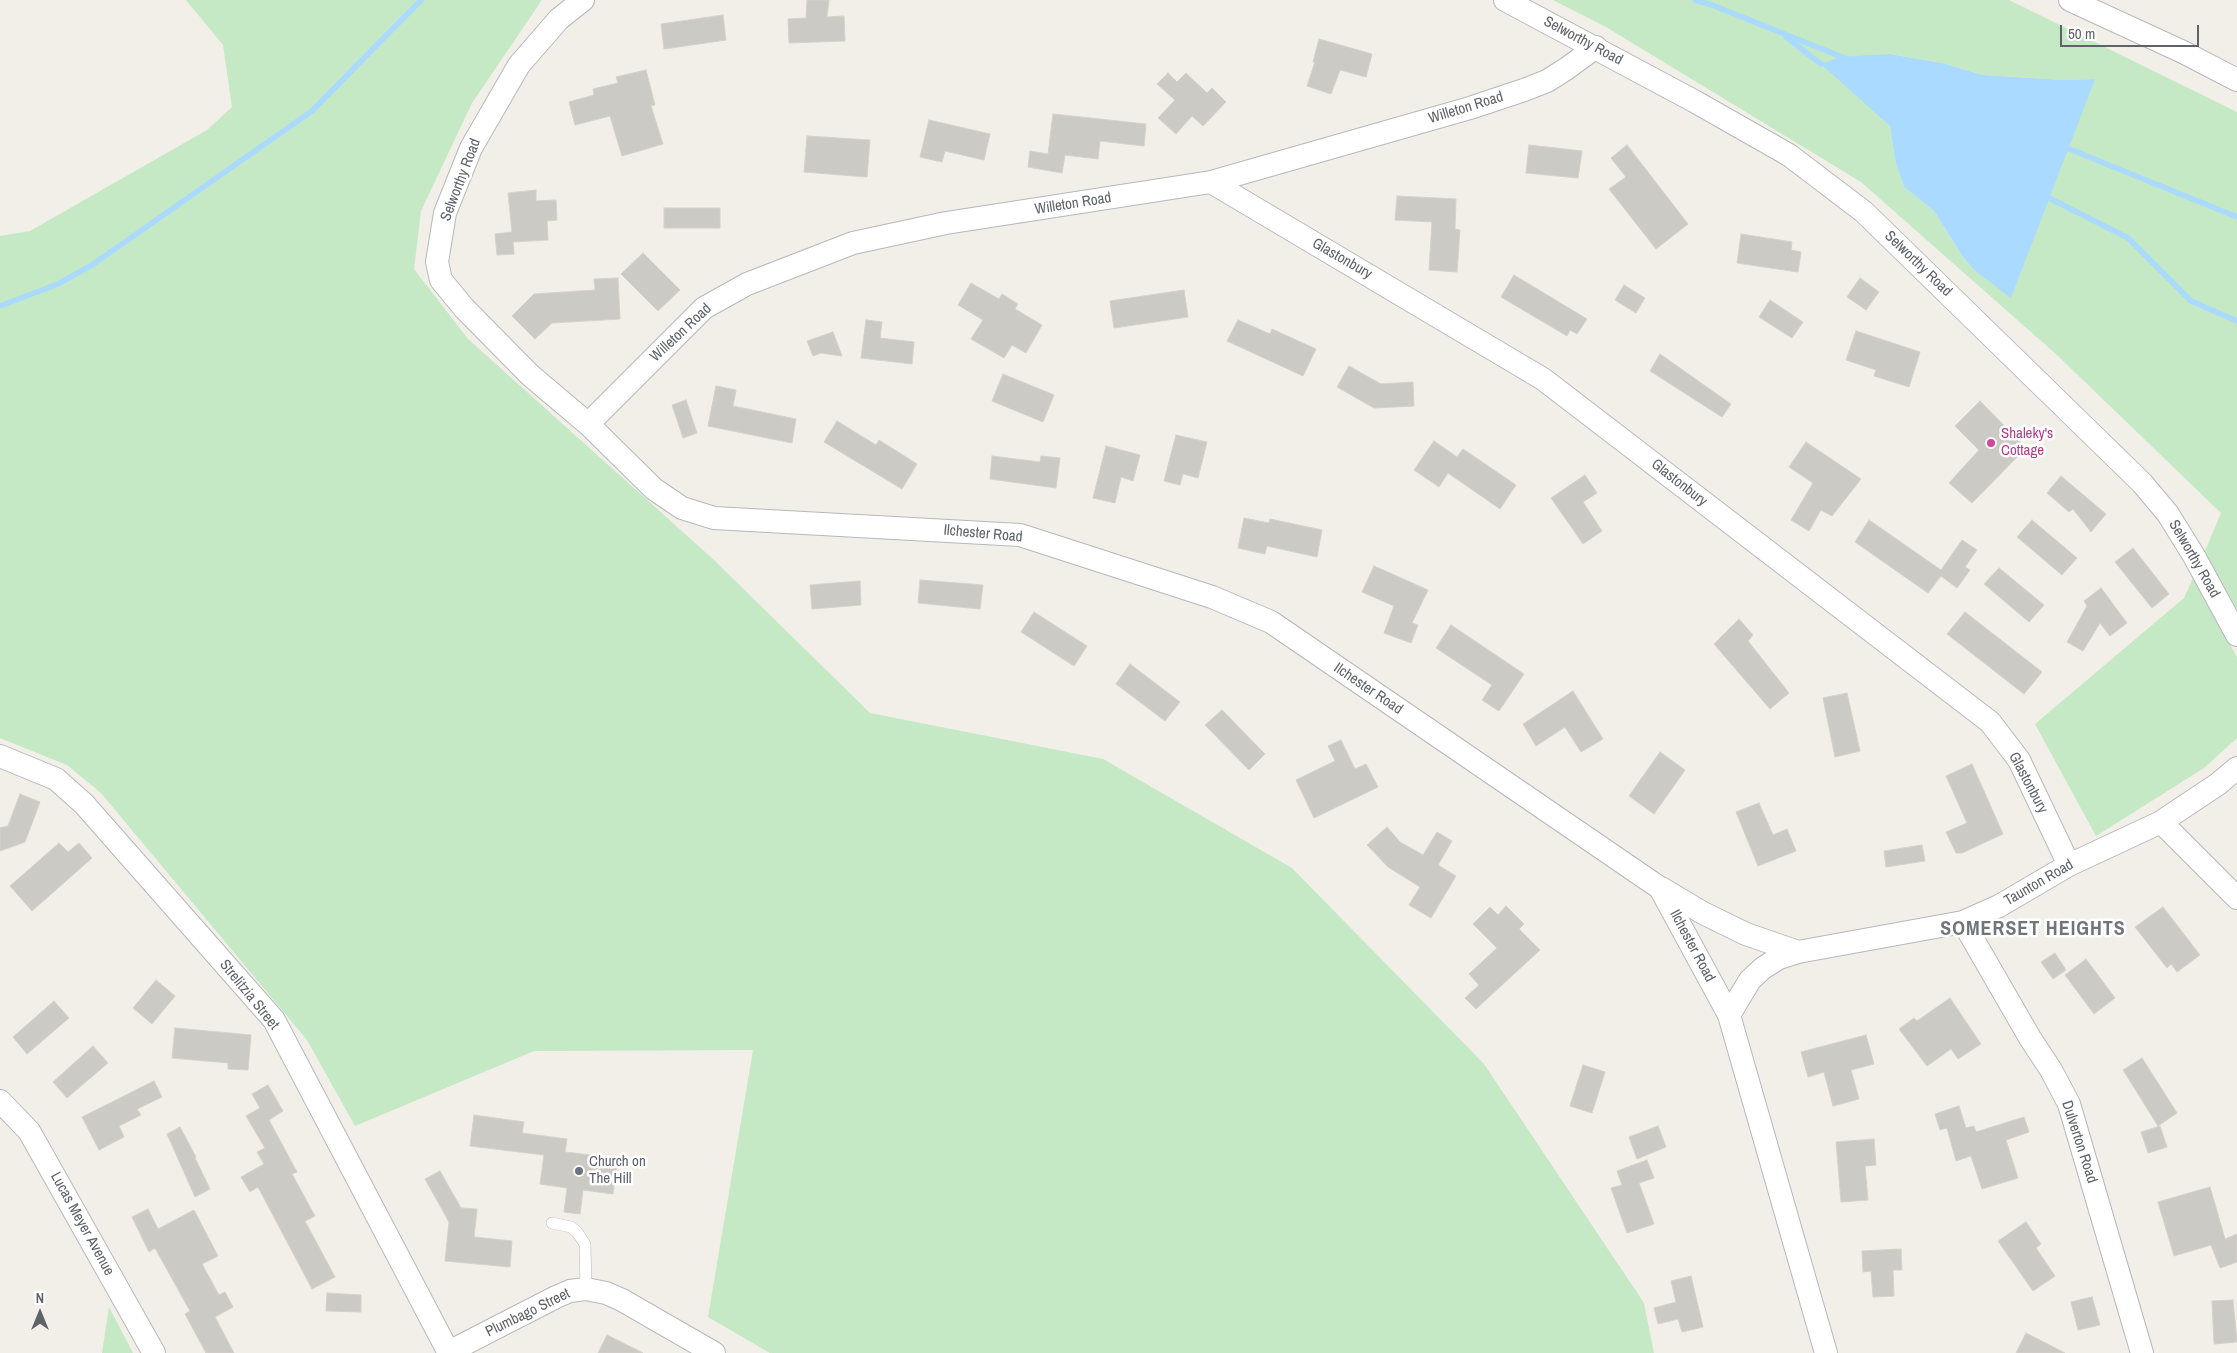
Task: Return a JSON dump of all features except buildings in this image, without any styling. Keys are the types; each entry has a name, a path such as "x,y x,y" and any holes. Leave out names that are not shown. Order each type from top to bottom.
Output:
{"street":[{"name":"Selworthy Road","path":"583,0 559,20 519,65 471,148 445,213 437,262 441,280 464,308 530,375 588,424"},
{"name":"Selworthy Road","path":"1505,0 1789,155 1864,212 2142,483 2168,514 2194,556 2237,635"},
{"path":"2070,0 2183,52 2237,80"},
{"name":"Willeton Road","path":"588,424 704,308 747,284 853,243 946,223 1211,182 1470,108 1524,90 1547,81 1596,48"},
{"name":"Glastonbury","path":"1211,182 1543,379 1990,722 2019,760 2069,865"},
{"name":"Ilchester Road","path":"588,424 654,488 682,508 714,518 1020,535 1212,597 1271,622 1660,888 1729,1015 1826,1353"},
{"name":"Strelitzia Street","path":"0,756 56,778 84,804 274,1020 449,1353"},
{"name":"Taunton Road","path":"1729,1015 1750,980 1763,968 1798,952 1962,922 2000,906 2069,865 2162,822 2218,784 2237,768"},
{"path":"2162,822 2237,898"},
{"path":"1660,888 1703,913 1746,934 1798,952"},
{"name":"Dulverton Road","path":"1962,922 2030,1038 2051,1070 2069,1104 2142,1353"},
{"name":"Lucas Meyer Avenue","path":"0,1101 30,1131 154,1353"},
{"name":"Plumbago Street","path":"449,1353 556,1297 570,1291 586,1288 606,1292 622,1300 714,1353"}],"lane":[{"path":"552,1223 571,1227 585,1244 586,1288"}],"green space":[{"path":"186,0 542,0 472,103 421,211 414,269 468,339 714,560 870,713 1103,759 1292,868 1484,1064 1644,1303 1654,1353 770,1353 708,1317 753,1050 534,1051 355,1126 307,1040 101,793 67,765 0,738 0,236 30,231 207,130 232,107 223,45"},
{"path":"1553,0 2009,0 2237,112 2237,614 2203,556 2221,513 2057,355 1861,182 1606,27","holes":["1890,54 1942,63 1983,75 2063,80 2094,79 2011,297 1974,270 1963,257 1934,211 1904,187 1895,160 1890,126 1871,107"]},
{"path":"2193,578 2237,657 2237,738 2204,768 2096,836 2035,724 2184,598"},
{"path":"109,1307 133,1353 102,1353"}],"water":[{"path":"1890,54 1942,63 1983,75 2063,80 2095,79 2011,298 1974,270 1963,257 1934,211 1904,187 1895,160 1890,126 1821,64 1840,57"}],"waterway":[{"path":"0,306 58,284 92,265 312,111 421,0"},
{"path":"1695,0 1847,59"},
{"path":"1786,37 1821,64"},
{"path":"2062,146 2237,217"},
{"path":"2049,198 2128,238 2191,301 2237,321"}],"place":[{"name":"Shaleky's Cottage","path":"1991,443"},
{"name":"Church on The Hill","path":"579,1171"}],"district":[{"name":"SOMERSET HEIGHTS","path":"2033,930"}]}
